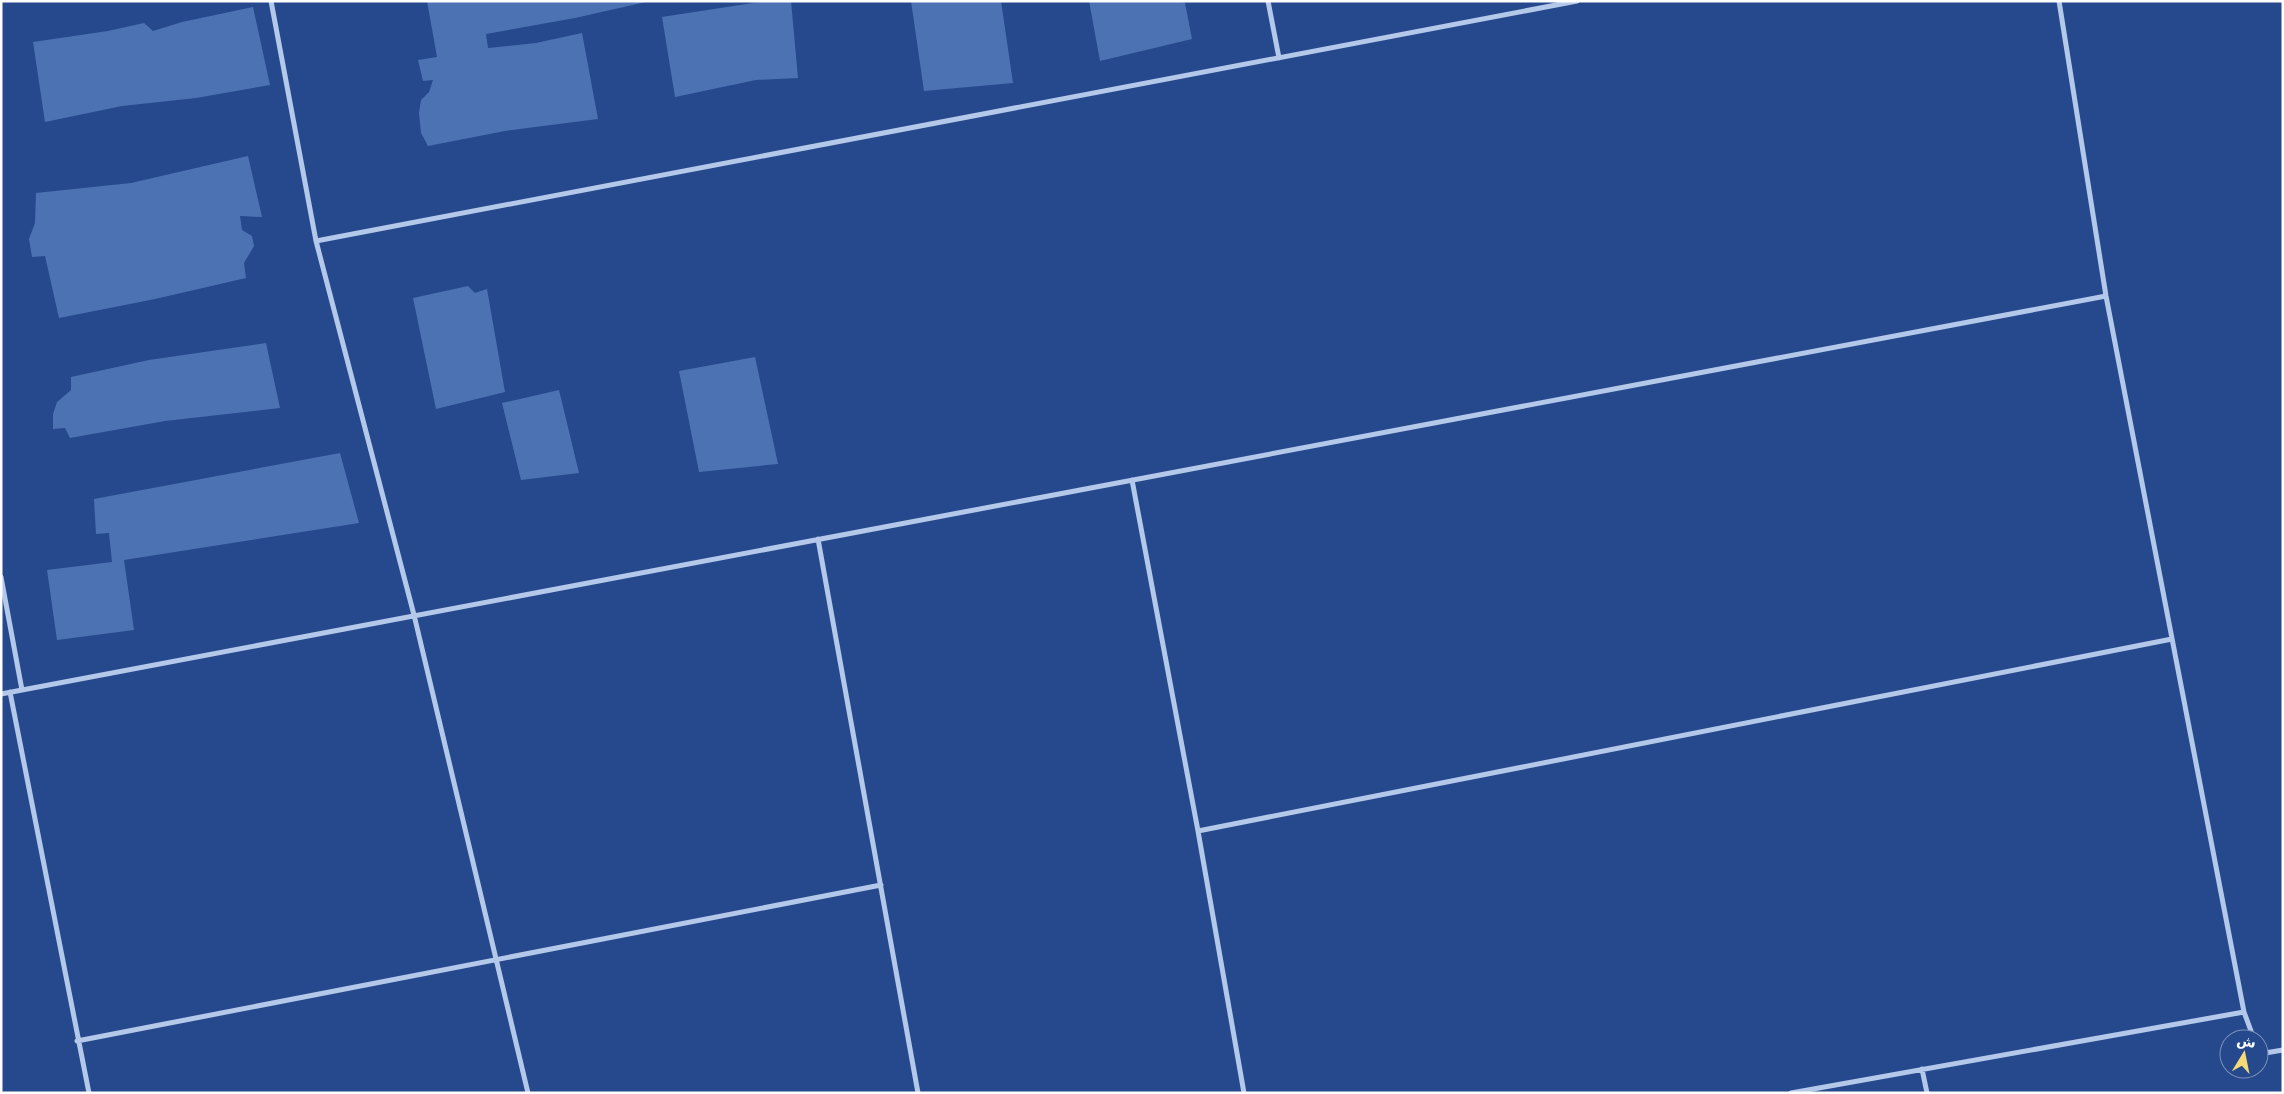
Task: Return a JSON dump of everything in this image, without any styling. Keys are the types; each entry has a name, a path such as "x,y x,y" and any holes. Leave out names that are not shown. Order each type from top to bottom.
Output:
{"street":[{"path":"271,1 316,241 414,615 528,1093"},
{"path":"1268,1 1279,58"},
{"path":"316,241 1577,1"},
{"path":"2059,1 2106,296 2244,1012 2250,1029"},
{"path":"1,694 2106,296"},
{"path":"1132,480 1198,831 1244,1093"},
{"path":"818,539 918,1093"},
{"path":"1,577 22,690"},
{"path":"1198,831 2172,639"},
{"path":"10,692 77,1041 89,1093"},
{"path":"77,1041 881,885"},
{"path":"1791,1093 2244,1012"},
{"path":"2269,1052 2283,1050"},
{"path":"1922,1069 1926,1093"}],"building":[{"path":"427,1 646,2 575,18 486,34 488,48 536,43 582,33 598,119 505,131 428,146 421,133 419,113 421,100 429,92 433,80 423,81 418,60 437,57"},
{"path":"765,1 791,1 798,78 756,80 675,97 662,17"},
{"path":"911,1 1001,1 1013,83 924,91"},
{"path":"1089,1 1180,1 1185,3 1192,39 1100,61"},
{"path":"253,7 270,85 196,98 122,106 45,122 33,42 108,31 144,23 153,31 182,22"},
{"path":"248,156 262,217 240,216 242,230 252,236 254,246 244,263 246,278 155,299 59,318 45,256 32,257 29,239 35,223 36,193 131,183"},
{"path":"468,286 475,293 487,289 505,392 436,409 413,298"},
{"path":"266,343 280,408 165,421 70,438 65,428 53,429 53,414 57,402 71,390 71,377 149,360"},
{"path":"755,357 778,464 699,472 679,371"},
{"path":"559,390 579,473 521,480 502,403"},
{"path":"340,453 359,523 124,560 134,630 57,640 47,570 112,562 109,533 96,534 94,499"}]}
